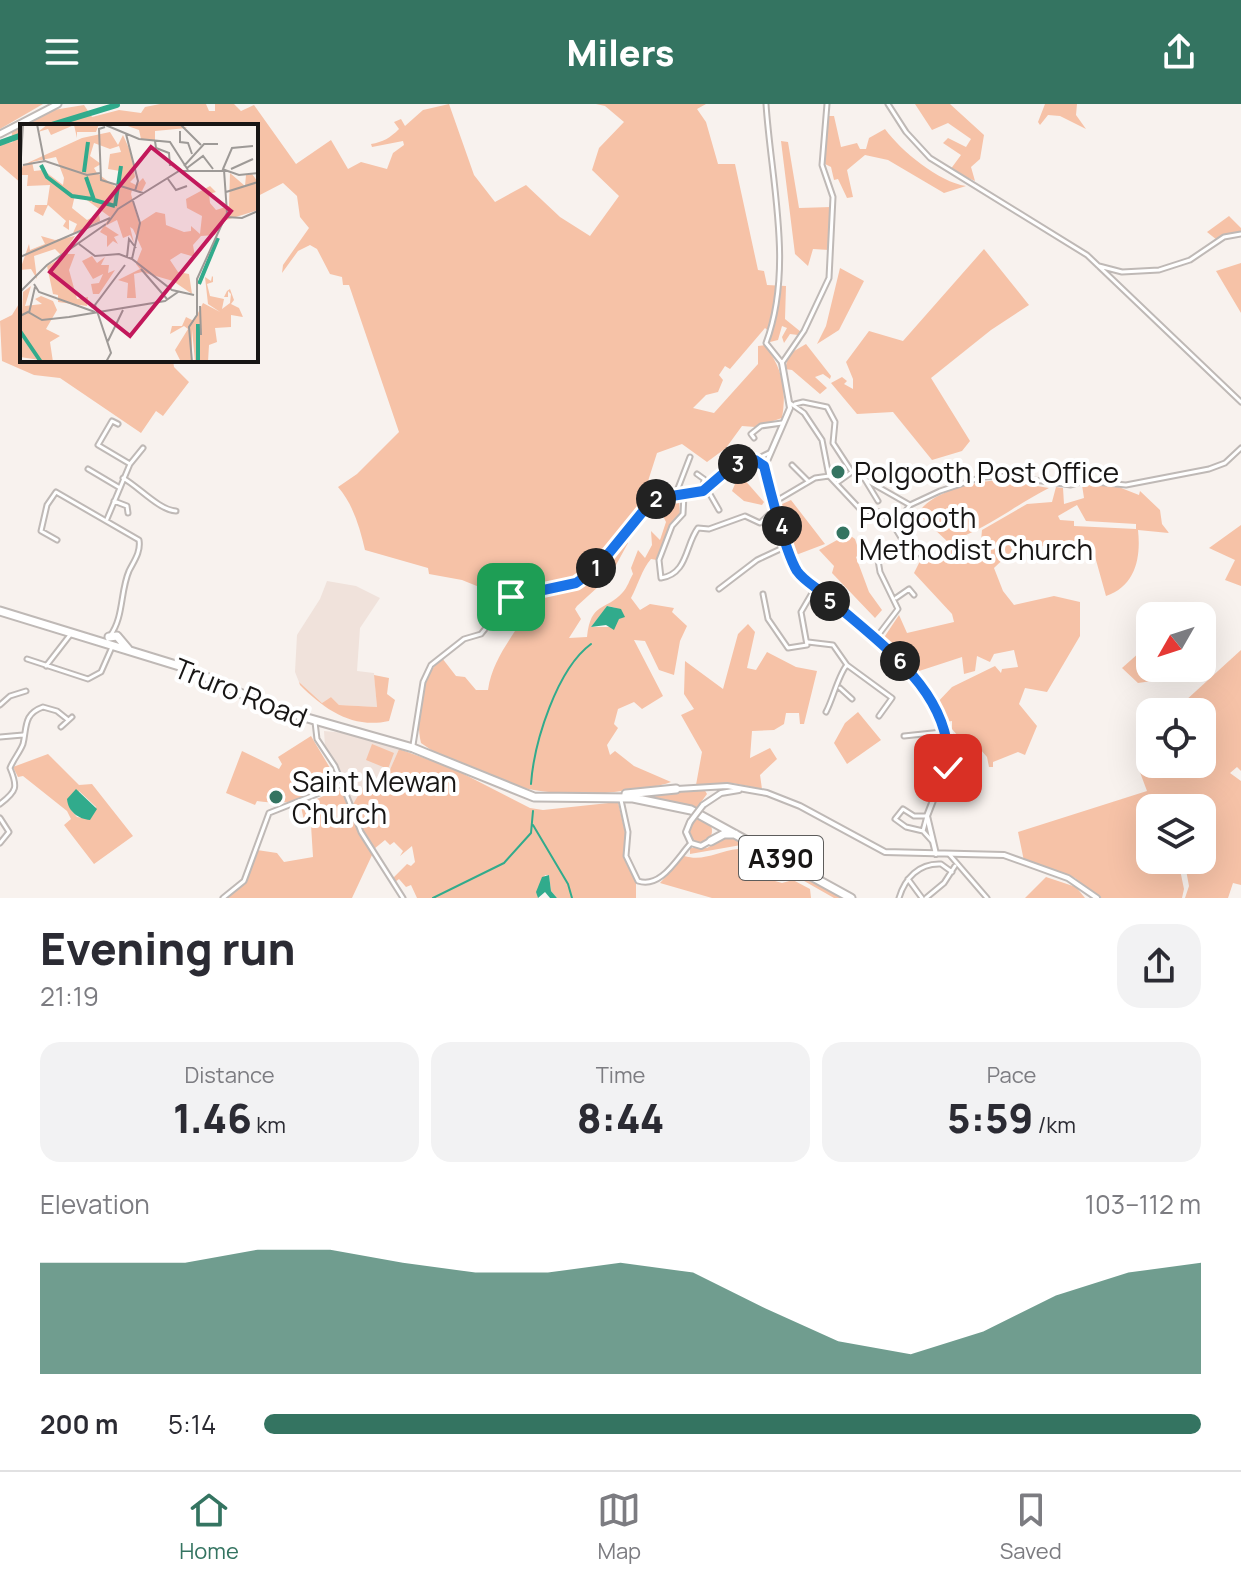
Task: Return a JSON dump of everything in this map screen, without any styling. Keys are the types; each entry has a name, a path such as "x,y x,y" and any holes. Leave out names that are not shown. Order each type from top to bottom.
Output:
{"highway":[{"path":"0,611 95,642 113,641"},
{"name":"Truro Road","path":"113,641 129,650 189,669 272,708 413,748"},
{"name":"A390","path":"413,748 534,797 621,797 679,806 711,818 851,898"},
{"path":"621,797 676,789"},
{"path":"711,818 715,829 711,841"},
{"path":"711,841 727,833 741,835"}],"main road":[{"path":"0,134 56,104"}],"street":[{"path":"766,104 780,258 774,322 766,343 782,363 793,404 822,440 829,476 838,482 861,510 879,512 889,518 903,541 925,558"},
{"path":"782,363 804,331 829,278 833,197 822,165 827,104"},
{"path":"888,104 906,132 930,158 1069,242 1099,266 1241,402"},
{"path":"1099,266 1122,272 1159,270 1190,260 1224,237 1241,234"},
{"path":"793,404 803,402 827,407 835,422 833,443 852,472 910,505"},
{"path":"764,466 793,404"},
{"path":"118,424 112,421 98,445 130,464"},
{"path":"754,438 751,434 754,429 784,423"},
{"path":"822,440 833,443"},
{"path":"107,519 130,464 143,448"},
{"path":"889,518 902,516 910,505 940,491 982,477 1005,476 1071,485 1085,481 1126,485 1209,469 1225,463 1241,448"},
{"path":"413,748 423,682 431,665 464,639 481,634 511,597 576,583 596,569 653,499 705,490 732,466 771,452"},
{"path":"675,496 690,457"},
{"path":"755,460 764,466 797,570 876,638 928,696 942,732 948,768 923,831"},
{"path":"792,465 808,481"},
{"path":"88,469 120,488"},
{"path":"838,482 852,472"},
{"path":"697,474 704,479 705,490 719,510"},
{"path":"775,501 808,481 829,476"},
{"path":"123,478 143,489 168,511 176,511"},
{"path":"864,478 878,501"},
{"path":"27,659 77,678 92,678 106,665 124,584 141,549 139,540 56,492 47,505 41,531 57,540"},
{"path":"685,495 683,514 672,526 659,560 661,578 668,577 682,565 698,528 709,529 745,516 760,523 777,507"},
{"path":"114,501 127,506 128,513"},
{"path":"719,589 757,560 789,545"},
{"path":"876,548 880,572 898,611 876,638"},
{"path":"808,642 801,612 815,588"},
{"path":"895,599 909,589 914,595"},
{"path":"763,594 768,619 788,648 804,647 808,642"},
{"path":"46,666 71,634"},
{"path":"808,642 830,643 847,665 892,698 879,716"},
{"path":"826,712 839,687 841,670 847,665"},
{"path":"839,687 852,699"},
{"path":"0,705 10,696 26,691"},
{"path":"0,804 16,790 17,783 10,768 22,747 29,716 43,707 57,711 69,718 61,727"},
{"path":"315,722 317,739 335,766 361,832 403,898"},
{"path":"904,736 942,732"},
{"path":"0,737 23,735"},
{"path":"223,898 244,881 269,813 342,784"},
{"path":"710,787 712,796"},
{"path":"676,789 680,793 710,787 741,789 788,800 881,851 1008,856 1073,880 1097,898"},
{"path":"691,843 686,832 690,822 712,796 741,789"},
{"path":"621,797 628,832 626,856 638,881 648,883 657,880 691,843"},
{"path":"927,816 914,816 903,809 895,819 906,827 923,831 932,841"},
{"path":"927,816 936,854"},
{"path":"0,818 9,832 0,843"},
{"path":"691,843 703,846 711,841"},
{"path":"949,854 956,865 980,886 987,898"},
{"path":"899,898 908,879 932,864 941,864 952,872"},
{"path":"908,879 924,898 956,865"}],"shaded area":[{"path":"0,104 43,104 0,129"},
{"path":"160,104 206,104 209,111 215,111 215,104 234,104 241,111 254,105 296,164 331,140 348,169 361,162 387,169 393,153 404,145 403,141 372,147 371,144 386,139 399,129 394,122 401,119 405,126 423,110 449,104 474,175 495,202 526,185 560,217 590,236 619,196 592,170 599,148 624,122 605,106 596,104 706,104 697,109 706,122 718,164 735,164 758,270 764,271 767,285 786,286 785,319 801,332 798,335 790,334 784,343 782,337 787,328 782,326 778,340 770,342 771,333 765,328 730,369 725,366 719,375 723,380 718,392 706,395 693,408 714,413 758,364 758,346 765,345 782,379 782,418 755,427 742,426 726,448 707,462 682,444 657,453 634,525 626,538 628,543 610,576 575,609 581,619 569,638 587,637 595,612 624,590 633,574 631,568 638,550 645,558 652,545 651,531 660,540 666,522 663,516 675,504 674,498 679,497 680,516 670,526 657,560 651,559 645,567 631,598 640,610 650,604 674,608 672,612 687,626 680,641 674,675 659,670 645,641 634,640 663,696 642,709 634,702 618,709 614,724 618,728 607,745 610,755 615,751 634,766 671,782 601,793 547,792 494,780 444,758 421,743 421,698 435,666 442,658 456,676 465,677 476,690 488,690 495,665 534,598 522,601 519,617 510,614 515,600 521,601 512,594 504,597 462,580 429,574 428,568 365,550 352,509 338,487 357,474 399,432 349,285 343,285 342,277 330,274 317,249 310,245 298,251 282,273 283,265 309,228 300,217 297,196 283,183 258,196 258,124 21,124 47,111 84,105 92,117 119,110 141,113 145,107","holes":["608,606 616,608 618,621 612,627 591,627"]},
{"path":"915,104 950,104 984,135 980,159 971,167 975,181 950,170 961,155 943,143 948,138 966,147 971,139 948,123 932,130"},
{"path":"1045,104 1077,104 1076,115 1086,129 1060,116 1048,115 1040,125 1038,122"},
{"path":"828,116 834,116 841,147 857,143 860,149 866,149 869,138 885,129 921,164 944,178 966,186 944,193 888,160 865,155 847,170 853,197 847,198 838,179 834,180 831,167 825,164"},
{"path":"20,124 20,182 0,165 0,145 13,142 11,129"},
{"path":"781,141 788,142 799,208 831,207 829,250 813,249 808,266 795,254"},
{"path":"1229,216 1241,228 1241,233 1217,240 1207,232"},
{"path":"984,249 1029,305 991,330 931,378 970,441 962,451 932,460 893,412 857,414 831,383 842,377 847,381 844,384 853,389 853,379 846,362 869,331 903,341"},
{"path":"1241,263 1241,313 1216,271"},
{"path":"840,268 864,281 839,330 817,344 826,326"},
{"path":"20,302 20,362 173,362 174,367 189,382 163,416 156,411 141,433 60,378 34,375 2,361 0,321 12,315"},
{"path":"806,344 831,376 830,379 823,374 815,377 827,388 820,394 792,370 785,369 789,354"},
{"path":"738,465 743,478 764,502 762,505 744,501 732,491 735,484 728,475"},
{"path":"1001,480 1049,488 987,524 948,542 918,514 942,494 966,485"},
{"path":"1111,484 1139,495 1140,491 1160,510 1162,524 1169,533 1138,530 1137,560 1130,578 1106,596 1094,553 1068,547 1041,546 1016,552 994,568 1003,591 1014,605 1054,596 1080,602 1080,636 1047,692 1025,688 1019,704 1037,726 1025,755 1018,752 993,762 993,767 989,767 987,757 974,742 977,753 965,739 955,739 958,736 952,729 952,721 940,723 934,706 952,687 995,666 1001,673 1002,669 1018,667 1014,650 994,654 990,662 977,656 975,671 964,674 962,657 913,673 883,639 899,615 907,633 954,622 952,614 914,573 924,553 938,558 943,551 981,541 982,530 1027,504 1052,502 1056,487 1063,488 1064,504 1084,498 1082,485","holes":["1077,505 1086,521 1136,524 1136,529 1074,526 1074,521 1060,520 1058,516"]},
{"path":"791,500 825,544 796,555 780,505"},
{"path":"1241,525 1241,586 1225,580 1235,560 1209,548"},
{"path":"848,534 855,539 860,554 856,557 869,592 882,610 875,618 832,573 834,566 819,550"},
{"path":"327,581 356,586 380,598 360,628 357,671 374,673 377,707 339,705 331,697 322,703 299,682 295,672 297,635 320,599"},
{"path":"607,606 621,609 625,617 619,619 614,630 606,625 591,627"},
{"path":"748,624 755,632 747,668 756,670 767,652 796,667 817,671 804,724 800,724 799,713 786,713 784,724 774,730 752,731 750,758 770,748 777,759 760,775 762,789 732,783 696,785 702,752 681,715 694,709 684,694 685,661 723,689 738,634"},
{"path":"1241,650 1241,771 1237,767 1230,773 1241,781 1241,885 1233,883 1228,898 1185,898 1189,886 1187,874 1216,874 1216,794 1138,794 1147,791 1142,778 1216,778 1216,698 1188,698 1206,682 1216,682 1216,673"},
{"path":"1136,656 1136,681 1122,668"},
{"path":"374,675 389,678 387,694 395,700 389,721 363,722 340,715 319,702 299,682 322,703 331,697 339,705 377,707"},
{"path":"858,712 881,740 847,764 834,743 845,723"},
{"path":"324,731 345,733 399,749 382,789 352,806 338,765 325,746"},
{"path":"311,736 333,773 333,785 296,801 257,801 255,805 226,793 242,751 279,769 282,764 278,757"},
{"path":"372,744 394,753 388,769 366,760"},
{"path":"399,749 452,768 530,808 543,810 618,802 625,832 626,863 636,882 636,898 557,898 551,891 549,875 545,875 537,892 538,898 417,898 411,885 406,887 399,879 395,882 393,878 407,864 411,866 415,862 412,846 400,856 403,851 394,842 390,845 385,840 374,849 361,831 352,806 366,782 382,788"},
{"path":"48,754 79,785 92,784 133,836 94,864 64,825 71,819 67,811 23,776 18,777 13,767","holes":["79,791 96,807 90,819 77,817 71,810"]},
{"path":"76,789 97,809 90,820 78,816 69,808 67,799"},
{"path":"704,789 707,794 696,809 628,795"},
{"path":"337,790 342,791 359,833 373,853 352,898 227,898 247,879 257,850 277,853 284,862 313,857 311,825 304,821 301,806"},
{"path":"1136,794 1136,874 1181,874 1184,889 1182,898 1100,898 1075,878 1024,861 1018,832"},
{"path":"700,819 711,826 712,831 705,842 700,843 689,836 688,831 695,820"},
{"path":"730,834 846,898 834,898 741,845 690,854 690,848 707,848"},
{"path":"738,849 762,862 761,877 782,883 793,880 810,889 811,898 712,898 660,883 684,856 705,857"},
{"path":"549,875 551,891 557,898 550,898 545,892 538,898 536,892 542,877"},
{"path":"1046,877 1076,887 1085,898 1025,898"}],"waterway":[{"path":"55,124 117,105"},
{"path":"0,143 20,136"},
{"path":"531,784 537,748 549,708 568,671 591,644"},
{"path":"433,898 504,863 531,833 533,811"},
{"path":"533,825 568,884 572,898"}],"place":[{"name":"Polgooth Post Office","path":"838,472"},
{"name":"Polgooth Methodist Church","path":"843,533"},
{"name":"Saint Mewan Church","path":"276,797"}],"route":[{"path":"511,597 576,583 596,569 653,499 703,491 732,466 755,460 764,466 797,570 838,609 886,646 920,685 933,705 949,759 948,768"}]}
